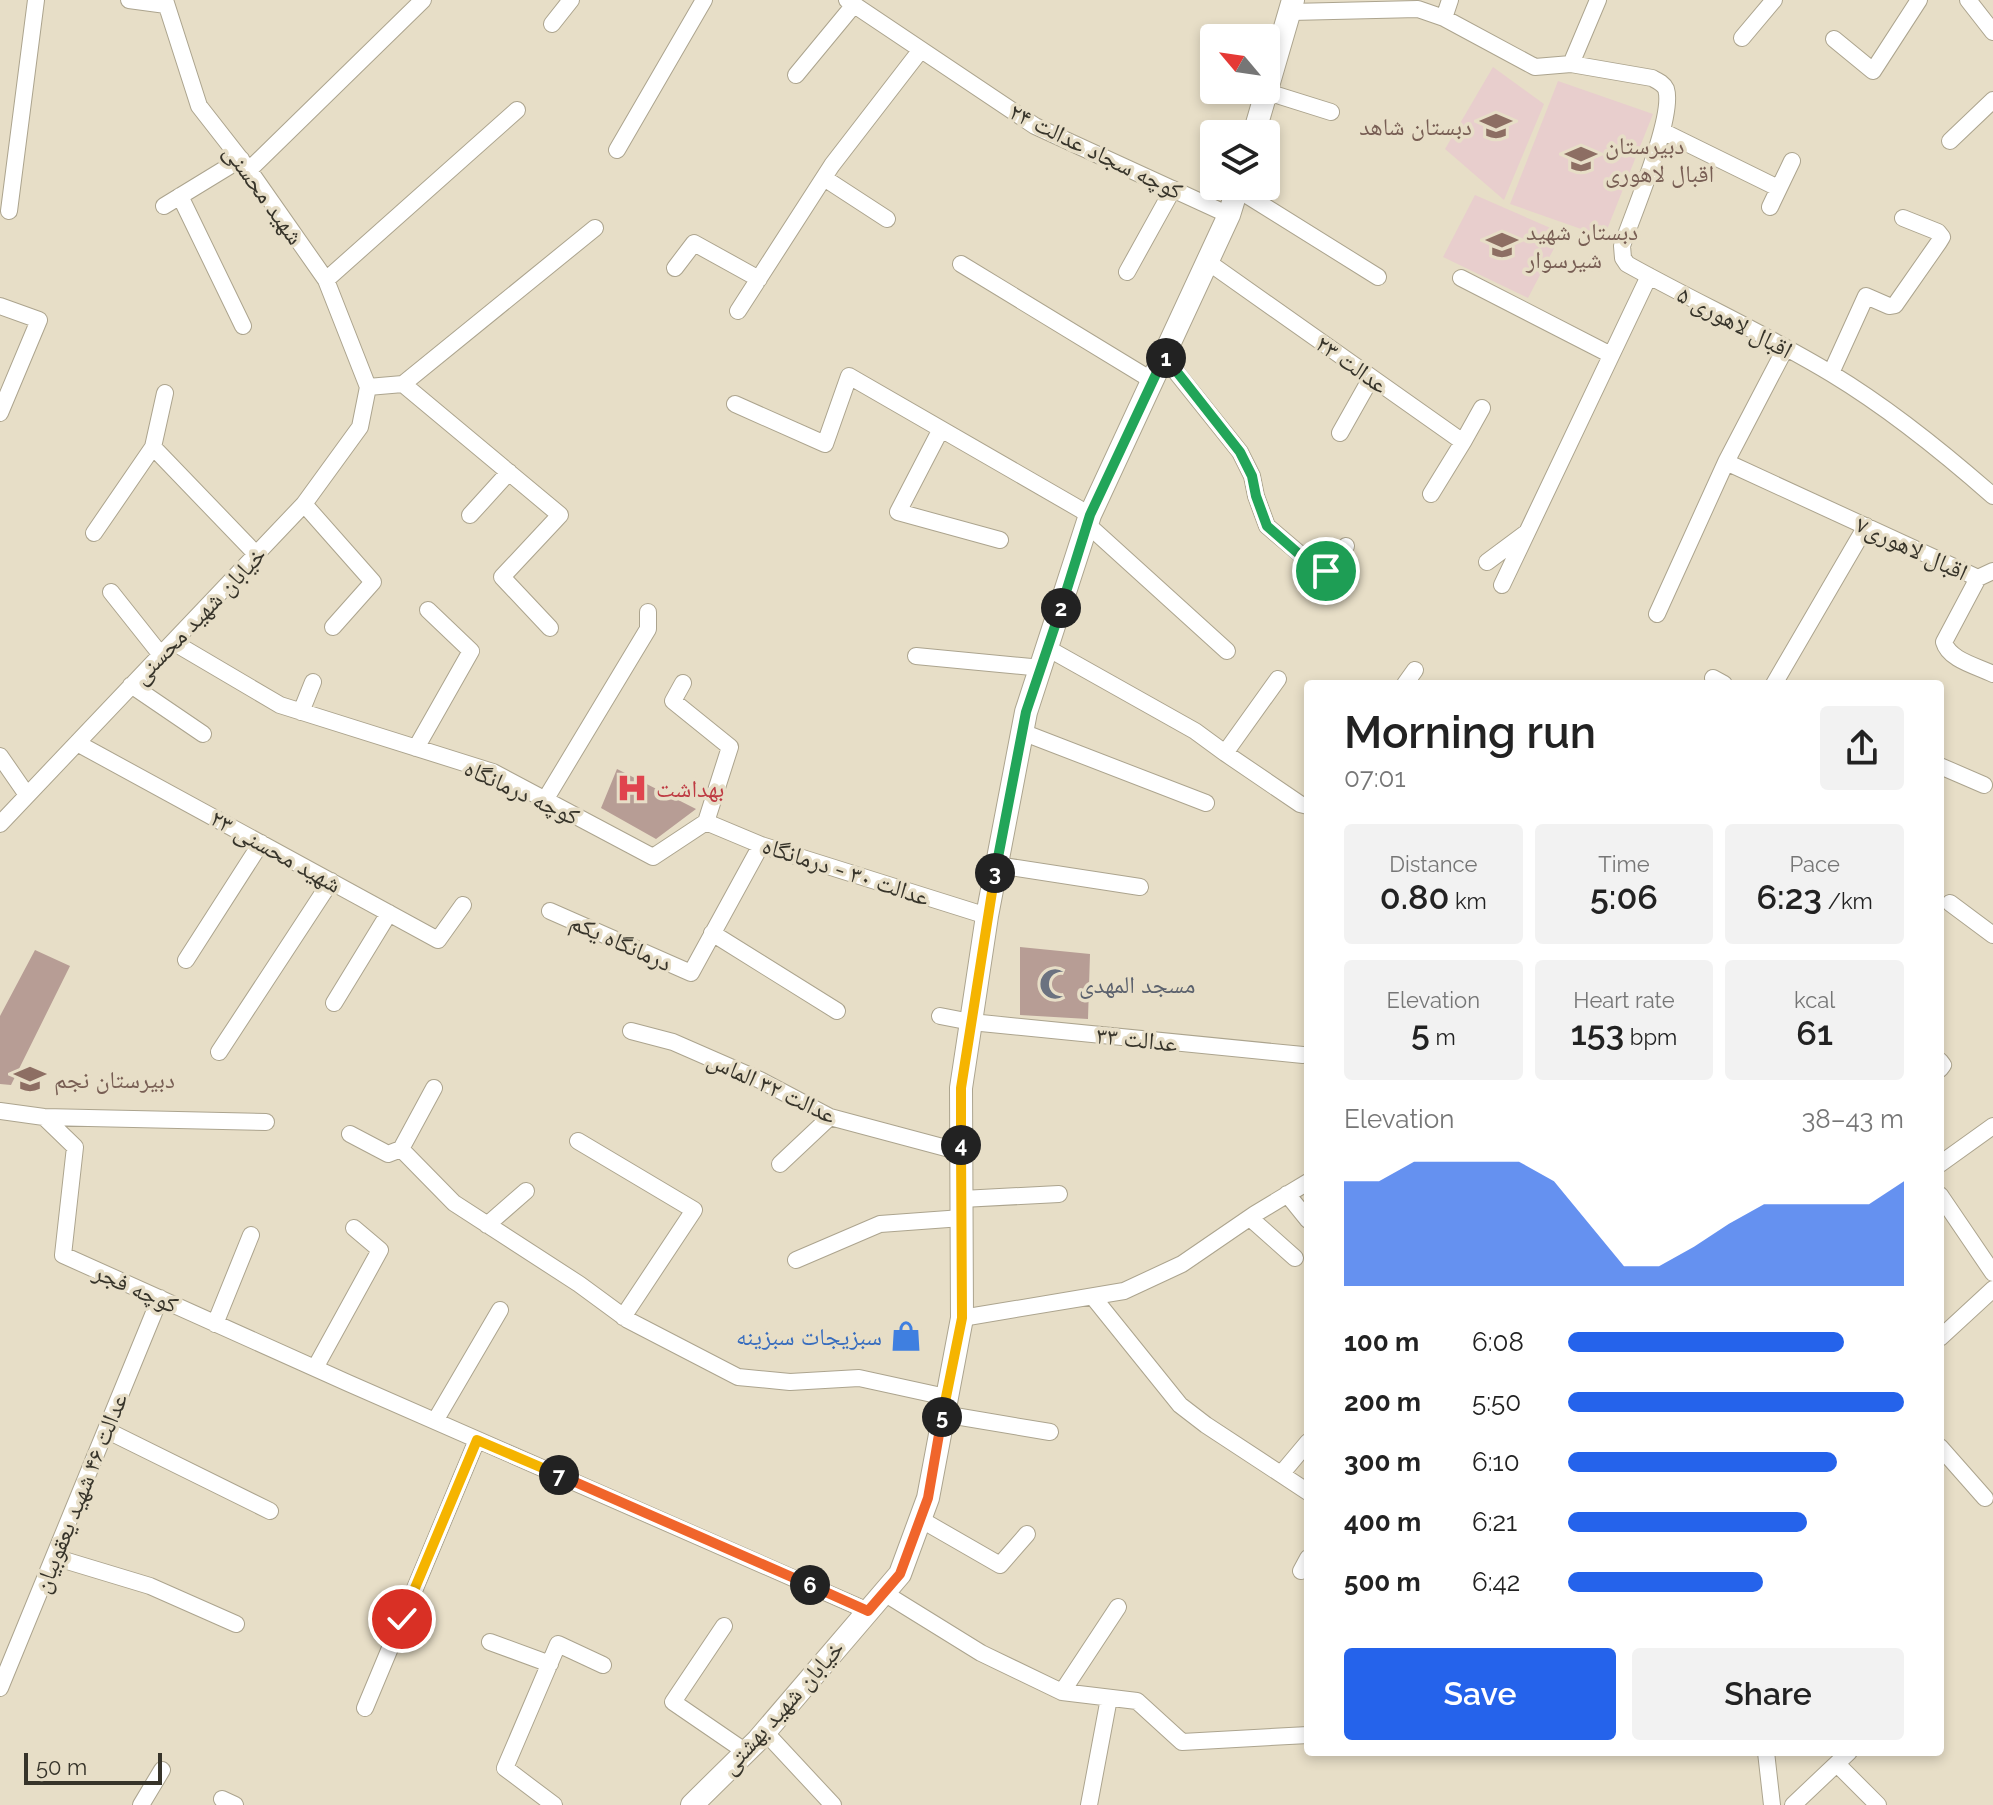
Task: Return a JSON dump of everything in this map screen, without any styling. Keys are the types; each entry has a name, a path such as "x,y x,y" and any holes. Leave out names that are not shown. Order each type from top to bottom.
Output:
{"main road":[{"path":"1280,44 1291,4"},
{"name":"خیابان شهید بهشتی","path":"692,1805 765,1732 900,1574 928,1498 962,1318 961,1088 987,916 1022,732 1089,520 1234,200"}],"street":[{"path":"9,211 36,0"},
{"path":"129,0 166,2"},
{"path":"164,206 245,164 423,0"},
{"path":"552,24 571,0"},
{"path":"617,150 704,0"},
{"path":"1444,18 1450,0"},
{"path":"1291,4 1418,9 1444,18 1535,67 1571,64 1598,0"},
{"path":"1742,38 1774,0"},
{"path":"1834,39 1873,71 1919,0"},
{"path":"1968,0 1993,32"},
{"name":"شهید محسنی","path":"166,2 199,106 245,164 326,280 368,387"},
{"path":"796,75 850,3"},
{"name":"کوچه سجاد عدالت ۲۴","path":"850,3 1035,126 1229,215"},
{"path":"738,311 824,178 920,51"},
{"name":"اقبال لاهوری ۵","path":"1571,64 1652,78 1664,85 1667,93 1662,131 1622,246 1627,264 1831,373 1939,450 1993,496"},
{"path":"1280,96 1331,112"},
{"path":"1950,141 1993,100"},
{"path":"326,280 517,110"},
{"path":"1662,131 1778,188"},
{"path":"1770,207 1792,161"},
{"path":"824,178 887,219"},
{"path":"1127,272 1173,189"},
{"path":"180,196 243,326"},
{"path":"1257,200 1378,277"},
{"path":"1831,373 1860,293 1889,306 1895,305 1942,237 1938,232 1903,218"},
{"path":"368,387 403,384 595,228"},
{"path":"675,268 694,243 759,279"},
{"name":"عدالت ۲۳","path":"1208,262 1463,442"},
{"path":"961,264 1153,381"},
{"path":"1502,585 1649,276"},
{"path":"1461,278 1611,355"},
{"path":"0,306 39,320 0,413"},
{"path":"1657,614 1726,462 1785,349"},
{"path":"1164,357 1240,452 1252,476 1267,526 1320,571 1326,571 1346,546"},
{"path":"735,404 825,444 849,376 1089,520 1227,651"},
{"path":"1340,433 1371,378"},
{"path":"403,384 560,515 502,577 550,628"},
{"name":"خیابان شهید محسنی","path":"0,824 304,504 360,427 368,387"},
{"path":"94,533 153,447 165,393"},
{"path":"1431,494 1482,408"},
{"path":"941,429 898,512 1000,540"},
{"path":"153,447 256,554"},
{"name":"اقبال لاهوری۷","path":"1726,462 1866,526 1985,574 1944,642 1947,651 1954,656 1993,674"},
{"path":"470,515 509,472"},
{"path":"304,504 373,582 333,627"},
{"path":"1776,680 1866,526"},
{"path":"1487,562 1527,532"},
{"path":"111,592 161,655"},
{"path":"416,748 471,651 428,610"},
{"path":"545,800 648,629 648,612"},
{"name":"کوچه درمانگاه","path":"173,642 280,705 493,772 653,857 706,822"},
{"path":"916,656 1045,658 1195,731 1304,805"},
{"path":"1225,753 1278,679"},
{"path":"301,712 313,682"},
{"path":"683,683 673,701 730,747 706,822"},
{"path":"131,685 203,734"},
{"path":"1022,732 1206,803"},
{"name":"شهید محسنی ۲۳","path":"77,743 438,940 463,905"},
{"path":"0,756 27,795"},
{"path":"1944,768 1984,785"},
{"name":"عدالت ۳۰ - درمانگاه","path":"706,822 761,845 987,916"},
{"path":"186,960 261,843"},
{"name":"درمانگاه یکم","path":"550,911 691,973 761,845"},
{"path":"997,865 1140,887"},
{"path":"219,1052 331,881"},
{"path":"1950,903 1993,935"},
{"path":"334,1003 389,913"},
{"path":"712,933 837,1011"},
{"name":"عدالت ۳۳","path":"940,1016 971,1022 1303,1055"},
{"name":"عدالت ۳۲ الماس","path":"631,1031 673,1042 760,1080 830,1117 961,1152"},
{"path":"350,1134 388,1154 401,1149 434,1088"},
{"path":"0,1111 44,1117 266,1122"},
{"name":"کوچه فجر","path":"44,1117 75,1147 63,1255 868,1611"},
{"path":"780,1164 830,1117"},
{"path":"1944,1161 1993,1126"},
{"path":"578,1141 694,1210 623,1317"},
{"path":"401,1149 454,1203 579,1284 623,1317 738,1377 790,1382 859,1378 944,1405 1050,1432"},
{"path":"962,1318 1124,1291 1182,1264 1304,1184"},
{"path":"487,1225 526,1191"},
{"path":"796,1260 880,1224 1059,1194"},
{"path":"1287,1194 1304,1215"},
{"path":"1944,1201 1993,1273"},
{"path":"1250,1218 1295,1258"},
{"path":"315,1368 380,1250 354,1228"},
{"path":"215,1324 251,1235"},
{"path":"1944,1334 1993,1289"},
{"path":"1093,1297 1180,1405 1304,1489"},
{"name":"عدالت ۴۶ شهید یعقوبیان","path":"0,1688 160,1298"},
{"path":"435,1421 500,1310"},
{"path":"106,1430 270,1511"},
{"path":"365,1708 477,1440"},
{"path":"1282,1473 1304,1447"},
{"path":"1944,1452 1985,1498"},
{"path":"920,1519 1000,1565 1027,1534"},
{"path":"54,1557 150,1586 236,1624"},
{"path":"884,1593 981,1653 1062,1692 1137,1701 1182,1742 1304,1735"},
{"path":"1062,1692 1118,1607"},
{"path":"724,1626 673,1702 746,1752"},
{"path":"490,1642 550,1664"},
{"path":"554,1805 505,1768 558,1644 603,1665"},
{"path":"1089,1805 1109,1698"},
{"path":"765,1732 833,1805"},
{"path":"1766,1756 1772,1805"},
{"path":"1793,1805 1845,1756"},
{"path":"1837,1764 1878,1805"},
{"path":"141,1805 162,1770"}],"shaded area":[{"name":"دبستان شاهد","path":"1493,67 1544,104 1504,200 1445,149"},
{"name":"دبیرستان اقبال لاهوری","path":"1558,81 1653,114 1604,237 1510,204"},
{"name":"دبستان شهید شیرسوار","path":"1475,195 1562,233 1528,298 1443,257"}],"building":[{"name":"بهداشت","path":"617,769 696,809 656,839 601,808"},
{"name":"مسجد المهدی","path":"1020,947 1090,954 1088,1019 1020,1015"},
{"path":"35,950 70,966 11,1085 0,1084 0,1016"}],"place":[{"name":"دبستان شاهد","path":"1496,126"},
{"name":"دبیرستان اقبال لاهوری","path":"1581,159"},
{"name":"دبستان شهید شیرسوار","path":"1502,245"},
{"name":"بهداشت","path":"632,788"},
{"name":"مسجد المهدی","path":"1055,984"},
{"name":"دبیرستان نجم","path":"30,1079"},
{"name":"سبزیجات سبزینه","path":"906,1336"}],"route":[{"path":"402,1619 477,1440 868,1611 900,1574 928,1498 962,1318 961,1088 987,916 1026,712 1049,649 1090,515 1164,357 1240,452 1252,476 1267,526 1315,568 1326,571"}]}
